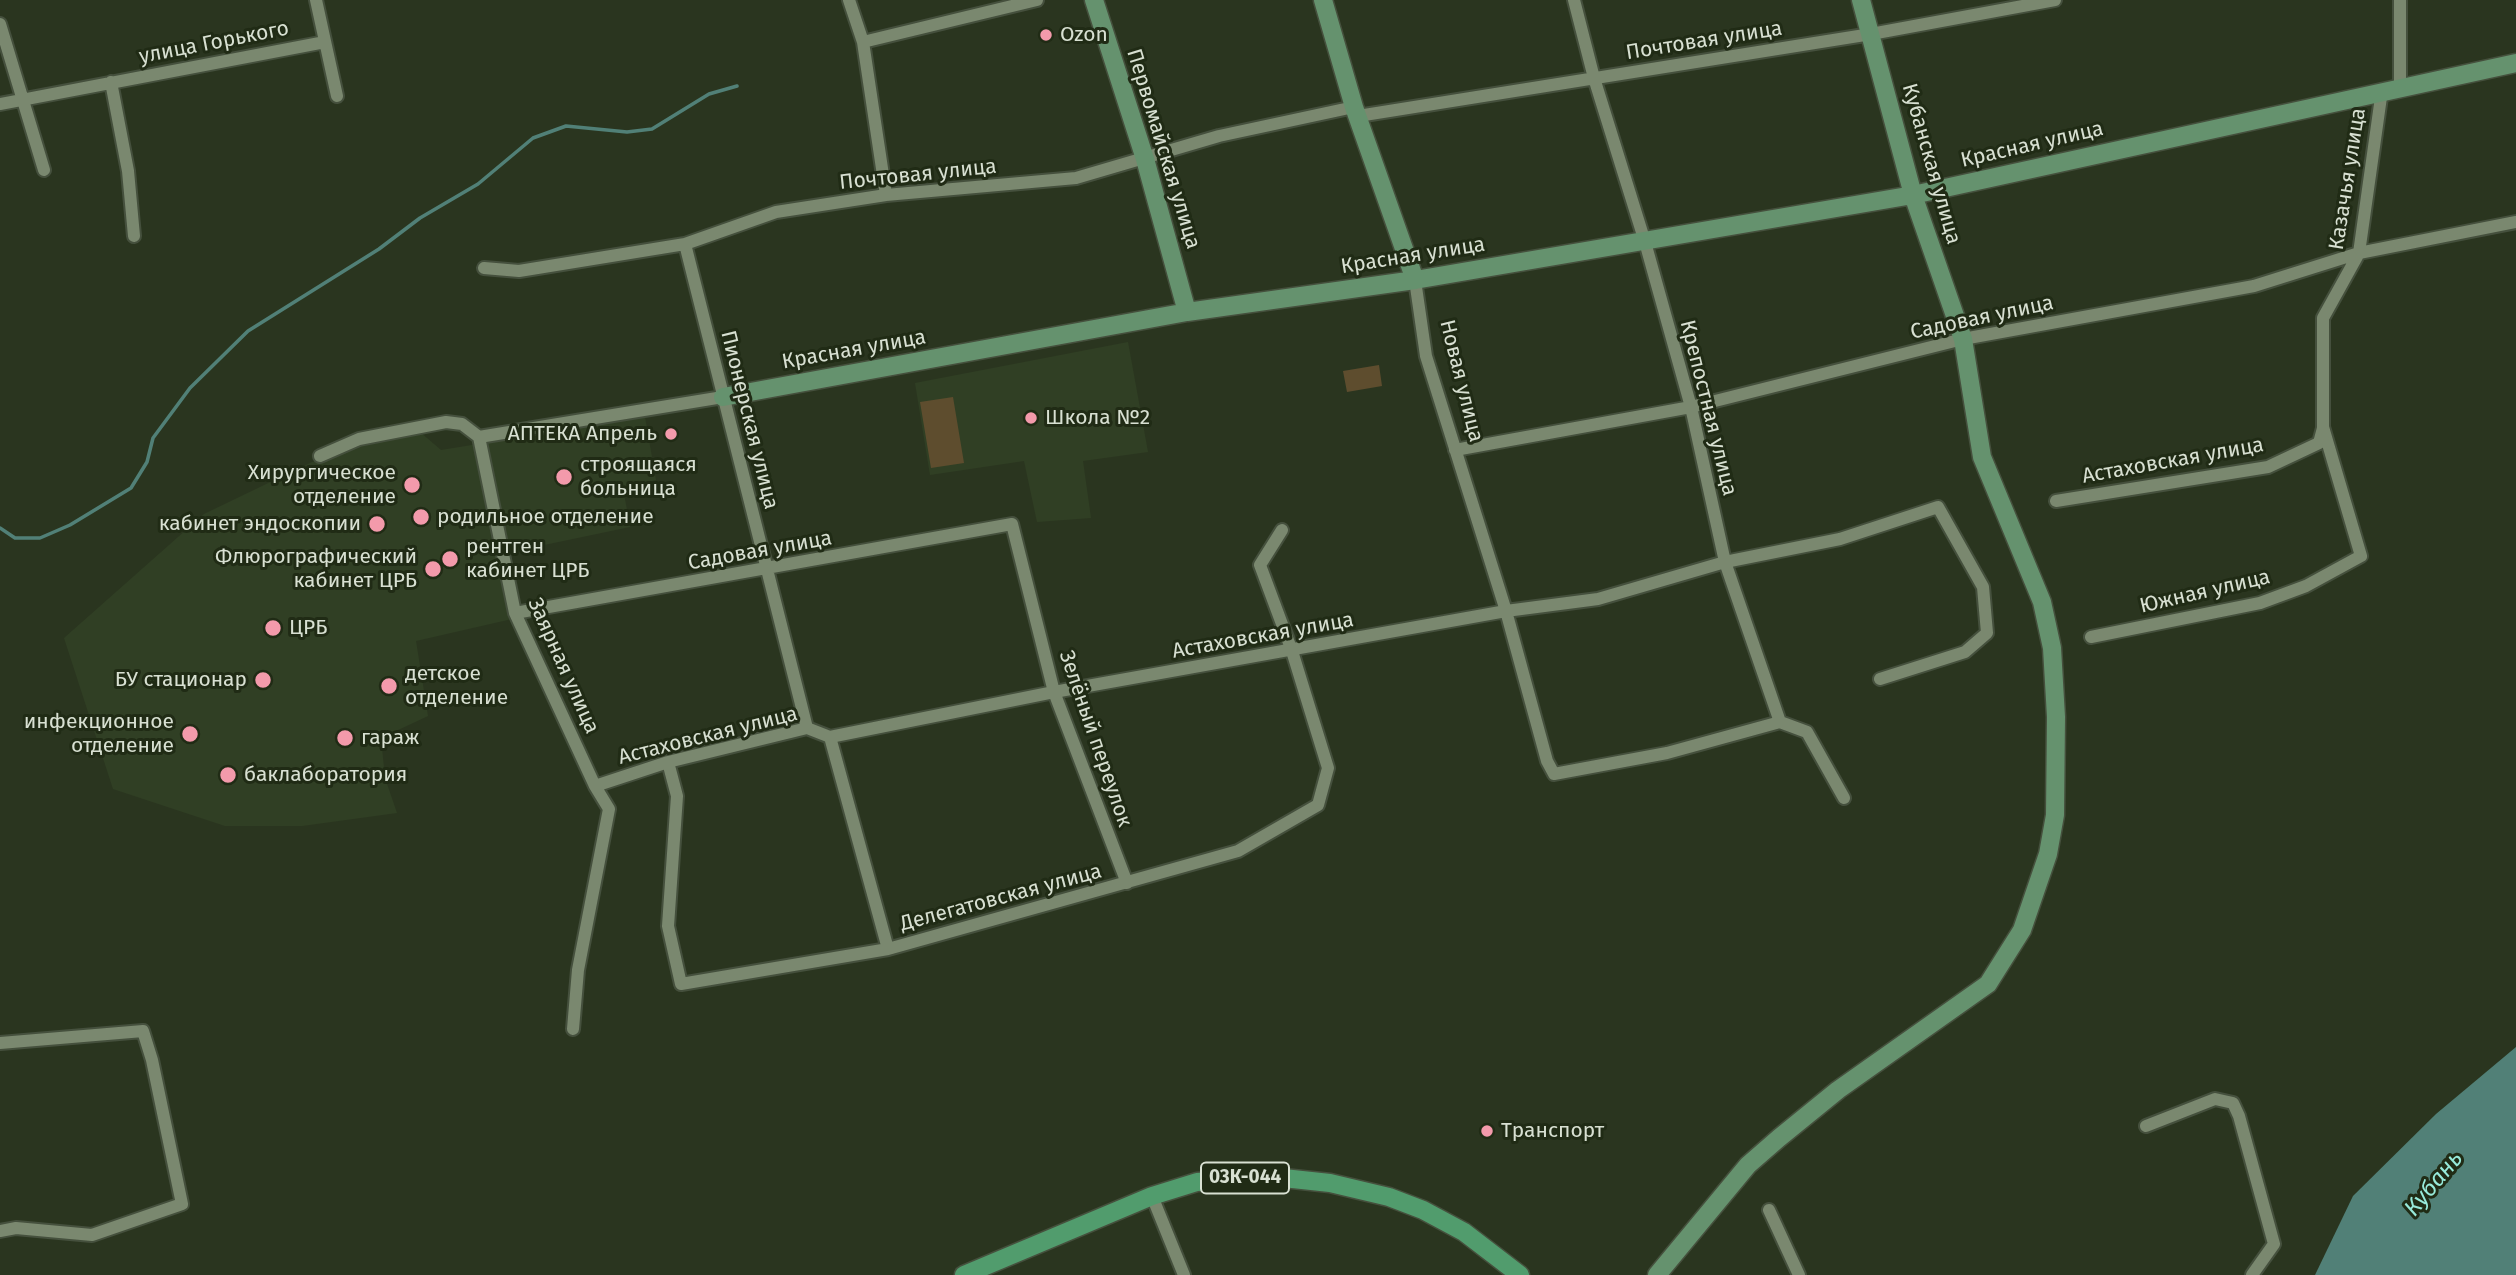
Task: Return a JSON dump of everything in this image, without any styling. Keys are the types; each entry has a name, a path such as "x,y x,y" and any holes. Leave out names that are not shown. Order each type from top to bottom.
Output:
{"main road":[{"name":"03К-044","path":"964,1275 1152,1196 1197,1182 1274,1177 1329,1183 1389,1197 1423,1210 1464,1232 1520,1275"}],"street":[{"path":"316,0 337,96"},
{"path":"849,0 863,42 886,195"},
{"path":"863,42 1037,0"},
{"name":"Первомайская улица","path":"1094,0 1145,159 1187,312"},
{"name":"Новая улица","path":"1324,0 1356,112 1415,279 1426,356 1506,611 1547,761 1555,774 1667,753 1780,722"},
{"name":"Крепостная улица","path":"1574,0 1594,78 1645,242 1690,407 1725,562 1780,722"},
{"name":"Кубанская улица","path":"1657,1275 1748,1165 1838,1090 1988,984 2022,930 2048,854 2055,815 2056,716 2052,648 2032,576 1996,499 1982,457 1963,339 1913,195 1861,0"},
{"name":"Почтовая улица","path":"484,268 519,271 685,244 776,212 886,195 1076,178 1219,136 1356,112 1871,34 2055,0"},
{"path":"2400,0 2400,86"},
{"path":"0,24 44,170"},
{"name":"улица Горького","path":"0,104 325,42"},
{"name":"Красная улица","path":"479,437 723,397 1187,312 1645,242 1913,195 2400,86 2516,63"},
{"path":"111,82 128,172 134,236"},
{"name":"Казачья улица","path":"2361,556 2323,427 2323,318 2359,253 2382,90"},
{"name":"Садовая улица","path":"1455,450 1690,407 1963,339 2254,286 2359,253 2516,222"},
{"name":"Пионерская улица","path":"685,244 807,728"},
{"path":"320,456 359,439 446,422 462,424 479,437"},
{"name":"Астаховская улица","path":"2056,501 2268,467 2319,443 2323,427"},
{"name":"Заярная улица","path":"479,437 515,613 595,786 609,809 578,970 573,1029"},
{"name":"Астаховская улица","path":"595,786 668,762 807,728 830,737 1054,692 1506,611 1598,599 1725,562 1840,539 1938,507 1983,587 1987,633 1965,652 1880,679"},
{"name":"Садовая улица","path":"515,613 1012,524"},
{"name":"Зелёный переулок","path":"1012,524 1054,692 1127,883"},
{"path":"1282,530 1261,565 1292,651"},
{"name":"Южная улица","path":"2091,637 2260,603 2306,586 2361,556"},
{"name":"Делегатовская улица","path":"668,762 677,796 668,926 681,984 888,949 1238,851 1318,805 1328,768 1292,651"},
{"path":"1780,722 1807,732 1844,798"},
{"path":"830,737 888,949"},
{"path":"0,1043 143,1031 152,1060 182,1204 92,1235 16,1228 0,1231"},
{"path":"2146,1126 2215,1099 2233,1103 2239,1116 2274,1244 2252,1275"},
{"path":"1152,1196 1184,1275"},
{"path":"1769,1210 1799,1275"}],"shaded area":[{"name":"Школа №2","path":"1128,342 1148,452 1083,461 1091,518 1037,522 1024,461 930,475 915,383"},
{"path":"1379,365 1382,386 1347,392 1343,371"},
{"path":"953,397 964,463 931,468 920,402"},
{"name":"ЦРБ","path":"645,417 656,480 623,488 630,527 506,553 512,619 416,641 428,716 381,738 385,778 397,813 302,826 225,826 113,789 64,638 204,514 312,462 375,440 420,432 441,450"}],"water":[{"name":"Кубань","path":"2516,1047 2516,1275 2315,1275 2353,1196 2436,1114"}],"waterway":[{"path":"0,528 15,538 40,538 70,525 131,488 147,462 153,438 190,388 248,331 379,249 420,218 478,184 533,138 566,126 627,132 652,129 709,94 737,86"}],"place":[{"name":"Ozon","path":"1046,35"},
{"name":"Школа №2","path":"1031,418"},
{"name":"АПТЕКА Апрель","path":"671,434"},
{"name":"строящаяся больница","path":"564,477"},
{"name":"Хирургическое отделение","path":"412,485"},
{"name":"родильное отделение","path":"421,517"},
{"name":"кабинет эндоскопии","path":"377,524"},
{"name":"рентген кабинет ЦРБ","path":"450,559"},
{"name":"Флюрографический кабинет ЦРБ","path":"433,569"},
{"name":"ЦРБ","path":"273,628"},
{"name":"БУ стационар","path":"263,680"},
{"name":"детское отделение","path":"389,686"},
{"name":"инфекционное отделение","path":"190,734"},
{"name":"гараж","path":"345,738"},
{"name":"баклаборатория","path":"228,775"},
{"name":"Транспорт","path":"1487,1131"}]}
